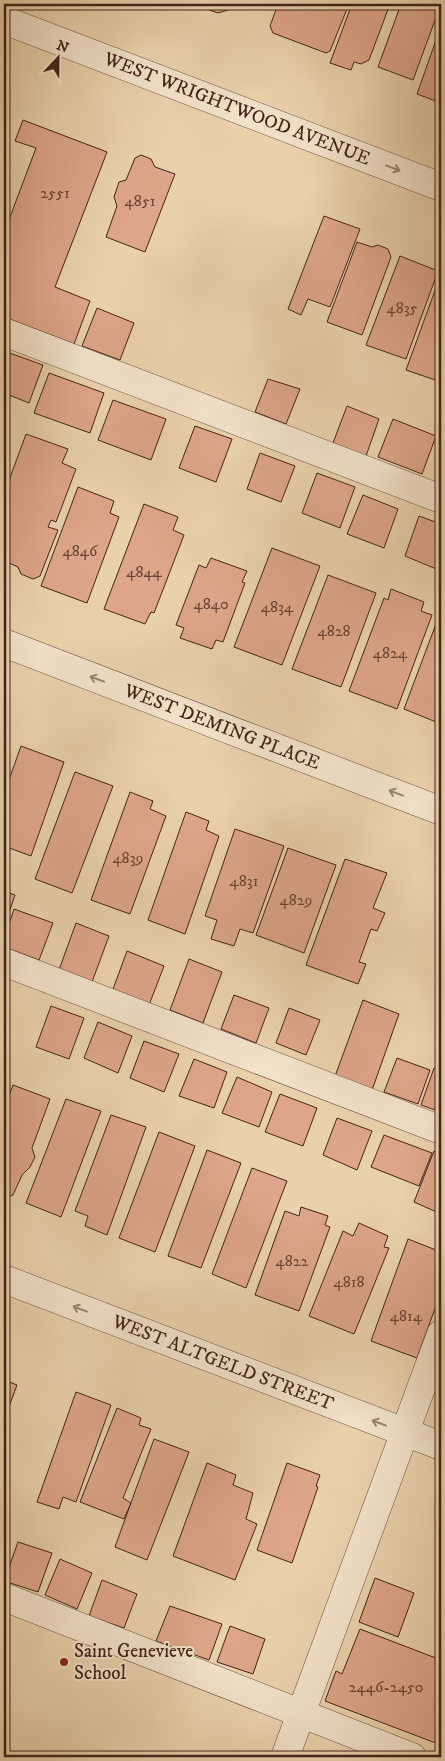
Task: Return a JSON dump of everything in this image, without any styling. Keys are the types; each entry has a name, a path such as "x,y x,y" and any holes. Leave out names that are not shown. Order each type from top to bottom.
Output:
{"street":[{"name":"WEST WRIGHTWOOD AVENUE","path":"4,20 441,187"},
{"path":"4,332 441,499"},
{"name":"WEST DEMING PLACE","path":"4,643 441,810"},
{"path":"4,962 441,1130"},
{"name":"WEST ALTGELD STREET","path":"4,1279 441,1446"},
{"path":"285,1757 441,1334"},
{"path":"4,1597 412,1757"}],"building":[{"path":"192,4 230,4 228,10 218,13"},
{"path":"278,4 349,4 330,51 326,53 273,33 270,26"},
{"path":"352,4 390,4 369,60 361,64 354,62 351,70 330,63"},
{"path":"401,4 441,4 413,80 378,67"},
{"path":"441,26 441,103 417,94"},
{"path":"23,120 107,152 55,287 90,301 74,344 4,317 4,233 36,148 15,141"},
{"path":"141,155 151,159 155,167 175,174 145,252 106,237 117,206 114,197 119,182 126,180 135,158"},
{"path":"324,216 360,229 330,307 308,299 301,315 288,309"},
{"path":"357,242 372,247 378,245 388,249 391,257 362,335 327,322"},
{"path":"400,256 438,271 406,359 366,345"},
{"path":"441,274 441,382 406,370"},
{"path":"97,308 134,323 120,360 82,346"},
{"path":"4,351 43,365 29,403 4,393"},
{"path":"49,373 104,393 90,433 34,413"},
{"path":"268,379 300,389 286,424 255,412"},
{"path":"113,400 166,419 151,460 98,440"},
{"path":"347,406 379,419 366,456 333,443"},
{"path":"393,419 436,436 422,474 378,457"},
{"path":"195,426 232,439 216,482 179,468"},
{"path":"26,434 68,449 62,463 76,469 56,522 51,520 48,527 58,530 40,576 33,579 21,574 18,567 7,562 4,563 4,494"},
{"path":"260,453 295,466 281,502 247,489"},
{"path":"317,473 355,487 340,528 302,513"},
{"path":"78,487 114,501 110,513 119,517 87,603 41,586"},
{"path":"363,495 398,509 384,548 347,534"},
{"path":"144,504 178,517 173,530 184,535 154,613 151,612 145,624 104,609"},
{"path":"419,516 441,524 441,571 405,556"},
{"path":"272,548 320,566 282,665 234,647"},
{"path":"211,558 247,571 242,582 245,583 223,642 216,640 212,649 180,638 184,628 176,625 199,565 206,568"},
{"path":"328,575 376,593 341,687 292,669"},
{"path":"391,589 424,602 421,611 432,615 397,709 349,691 384,598 388,600"},
{"path":"439,616 441,617 441,724 404,709"},
{"path":"4,741 9,743 4,756"},
{"path":"21,746 64,762 31,856 4,846 4,794"},
{"path":"75,772 113,786 72,893 35,879"},
{"path":"130,792 153,801 150,809 166,816 130,914 91,900"},
{"path":"186,812 209,821 206,830 219,836 185,934 148,920"},
{"path":"235,829 284,846 253,933 240,929 234,946 211,939 217,920 205,916"},
{"path":"288,848 336,865 304,953 256,935"},
{"path":"345,859 387,873 373,908 385,913 377,931 371,929 359,962 366,964 358,984 306,965"},
{"path":"4,891 15,895 4,927"},
{"path":"14,909 53,923 39,960 4,947 4,939"},
{"path":"76,923 109,936 92,982 59,970"},
{"path":"127,951 164,966 149,1005 112,992"},
{"path":"189,959 222,972 203,1023 170,1010"},
{"path":"234,995 269,1008 256,1043 221,1029"},
{"path":"363,1000 399,1014 371,1093 334,1079"},
{"path":"51,1006 84,1018 69,1059 36,1047"},
{"path":"289,1008 320,1020 306,1055 276,1043"},
{"path":"98,1022 132,1036 118,1073 84,1058"},
{"path":"144,1041 179,1054 164,1092 130,1078"},
{"path":"397,1058 430,1070 418,1104 384,1092"},
{"path":"194,1059 227,1072 214,1108 179,1096"},
{"path":"434,1068 441,1071 441,1112 421,1105"},
{"path":"237,1077 272,1092 259,1127 222,1113"},
{"path":"13,1085 50,1099 32,1148 35,1157 30,1167 22,1175 13,1195 7,1198 4,1197 4,1109"},
{"path":"280,1094 317,1108 303,1146 265,1132"},
{"path":"66,1099 101,1111 61,1217 26,1203"},
{"path":"111,1115 146,1127 107,1235 85,1226 88,1216 75,1211"},
{"path":"337,1118 372,1131 357,1170 323,1155"},
{"path":"159,1132 195,1146 155,1252 119,1238"},
{"path":"384,1135 432,1153 419,1186 371,1167"},
{"path":"207,1150 241,1163 201,1268 168,1256"},
{"path":"434,1151 441,1154 441,1214 414,1202"},
{"path":"252,1168 287,1181 246,1288 212,1274"},
{"path":"301,1207 328,1216 325,1225 330,1227 299,1311 255,1295 285,1211 299,1216"},
{"path":"359,1223 388,1236 384,1247 389,1248 354,1334 309,1316 343,1231 353,1236"},
{"path":"408,1239 441,1252 441,1292 417,1358 371,1341"},
{"path":"4,1380 17,1385 4,1420"},
{"path":"76,1392 111,1405 76,1502 63,1497 59,1509 37,1502"},
{"path":"117,1408 141,1418 139,1425 151,1429 123,1498 131,1503 124,1519 80,1502"},
{"path":"154,1439 189,1452 147,1560 115,1547"},
{"path":"207,1463 236,1475 233,1485 253,1493 246,1519 257,1524 235,1580 173,1556"},
{"path":"287,1463 320,1475 316,1486 318,1487 292,1563 257,1550"},
{"path":"18,1542 52,1553 38,1592 4,1581"},
{"path":"60,1559 92,1573 77,1609 45,1595"},
{"path":"375,1578 414,1593 398,1637 359,1622"},
{"path":"102,1580 137,1594 124,1628 89,1616"},
{"path":"170,1606 222,1624 209,1660 156,1641"},
{"path":"230,1626 265,1639 253,1674 217,1662"},
{"path":"360,1629 441,1660 441,1745 325,1701 336,1671 342,1674"}],"place":[{"name":"Saint Genevieve School","path":"64,1662"}]}
